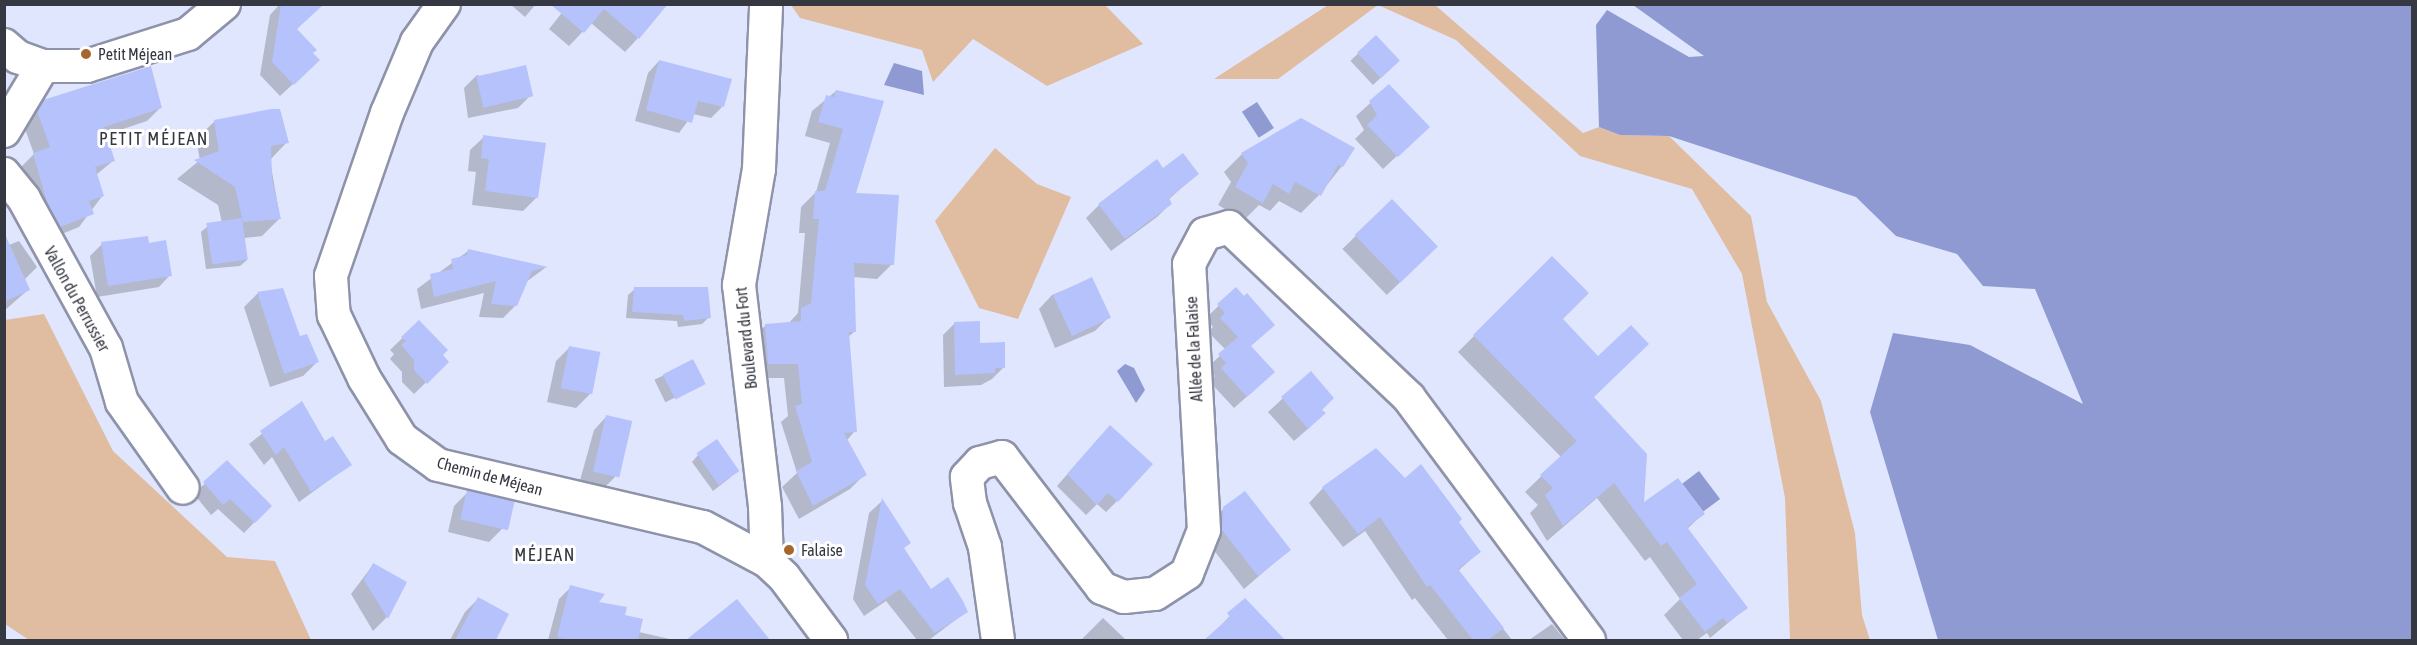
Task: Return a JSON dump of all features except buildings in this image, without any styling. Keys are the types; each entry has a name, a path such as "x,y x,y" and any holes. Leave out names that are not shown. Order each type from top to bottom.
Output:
{"street":[{"path":"4,45 18,57 44,66 87,66 121,58 188,34 224,4"},
{"name":"Chemin de Méjean","path":"444,4 413,52 331,276 334,315 364,378 402,440 438,465 703,527 767,561 784,577 831,640"},
{"name":"Boulevard du Fort","path":"766,8 759,168 739,285 765,507 767,561"},
{"path":"4,131 44,66"},
{"name":"Vallon du Perrussier","path":"4,174 24,199 106,348 122,402 183,488"},
{"name":"Allée de la Falaise","path":"998,640 985,547 970,504 967,477 980,463 1002,457 1102,588 1124,597 1155,594 1187,573 1204,530 1189,264 1205,234 1229,227 1409,398 1589,640"}],"shaded area":[{"path":"791,5 1105,5 1143,44 1047,86 973,39 933,82 922,50 800,18"},
{"path":"1328,5 1378,5 1278,79 1214,79"},
{"path":"1378,5 1435,5 1583,133 1599,127 1620,135 1669,136 1751,216 1767,302 1821,401 1855,533 1862,615 1870,640 1790,640 1785,498 1742,274 1692,189 1580,156 1456,40"},
{"path":"995,148 1037,184 1071,197 1018,319 979,308 935,221"},
{"path":"44,314 113,451 227,557 275,561 311,640 29,640 5,624 5,320"}],"water":[{"path":"1633,5 2412,5 2412,640 1938,640 1870,412 1893,333 1970,345 2083,404 2035,289 1983,286 1957,254 1896,236 1856,197 1669,136 1620,135 1599,127 1596,25 1607,10 1689,57 1704,56"},
{"path":"894,63 922,71 924,95 884,85"},
{"path":"1257,102 1274,128 1259,138 1242,112"},
{"path":"1125,364 1134,368 1145,390 1136,403 1117,371"},
{"path":"1699,471 1720,499 1703,512 1682,484"}],"place":[{"name":"Petit Méjean","path":"86,54"},
{"name":"Falaise","path":"789,550"}],"district":[{"name":"PETIT MÉJEAN","path":"154,139"},
{"name":"MÉJEAN","path":"545,555"}]}
